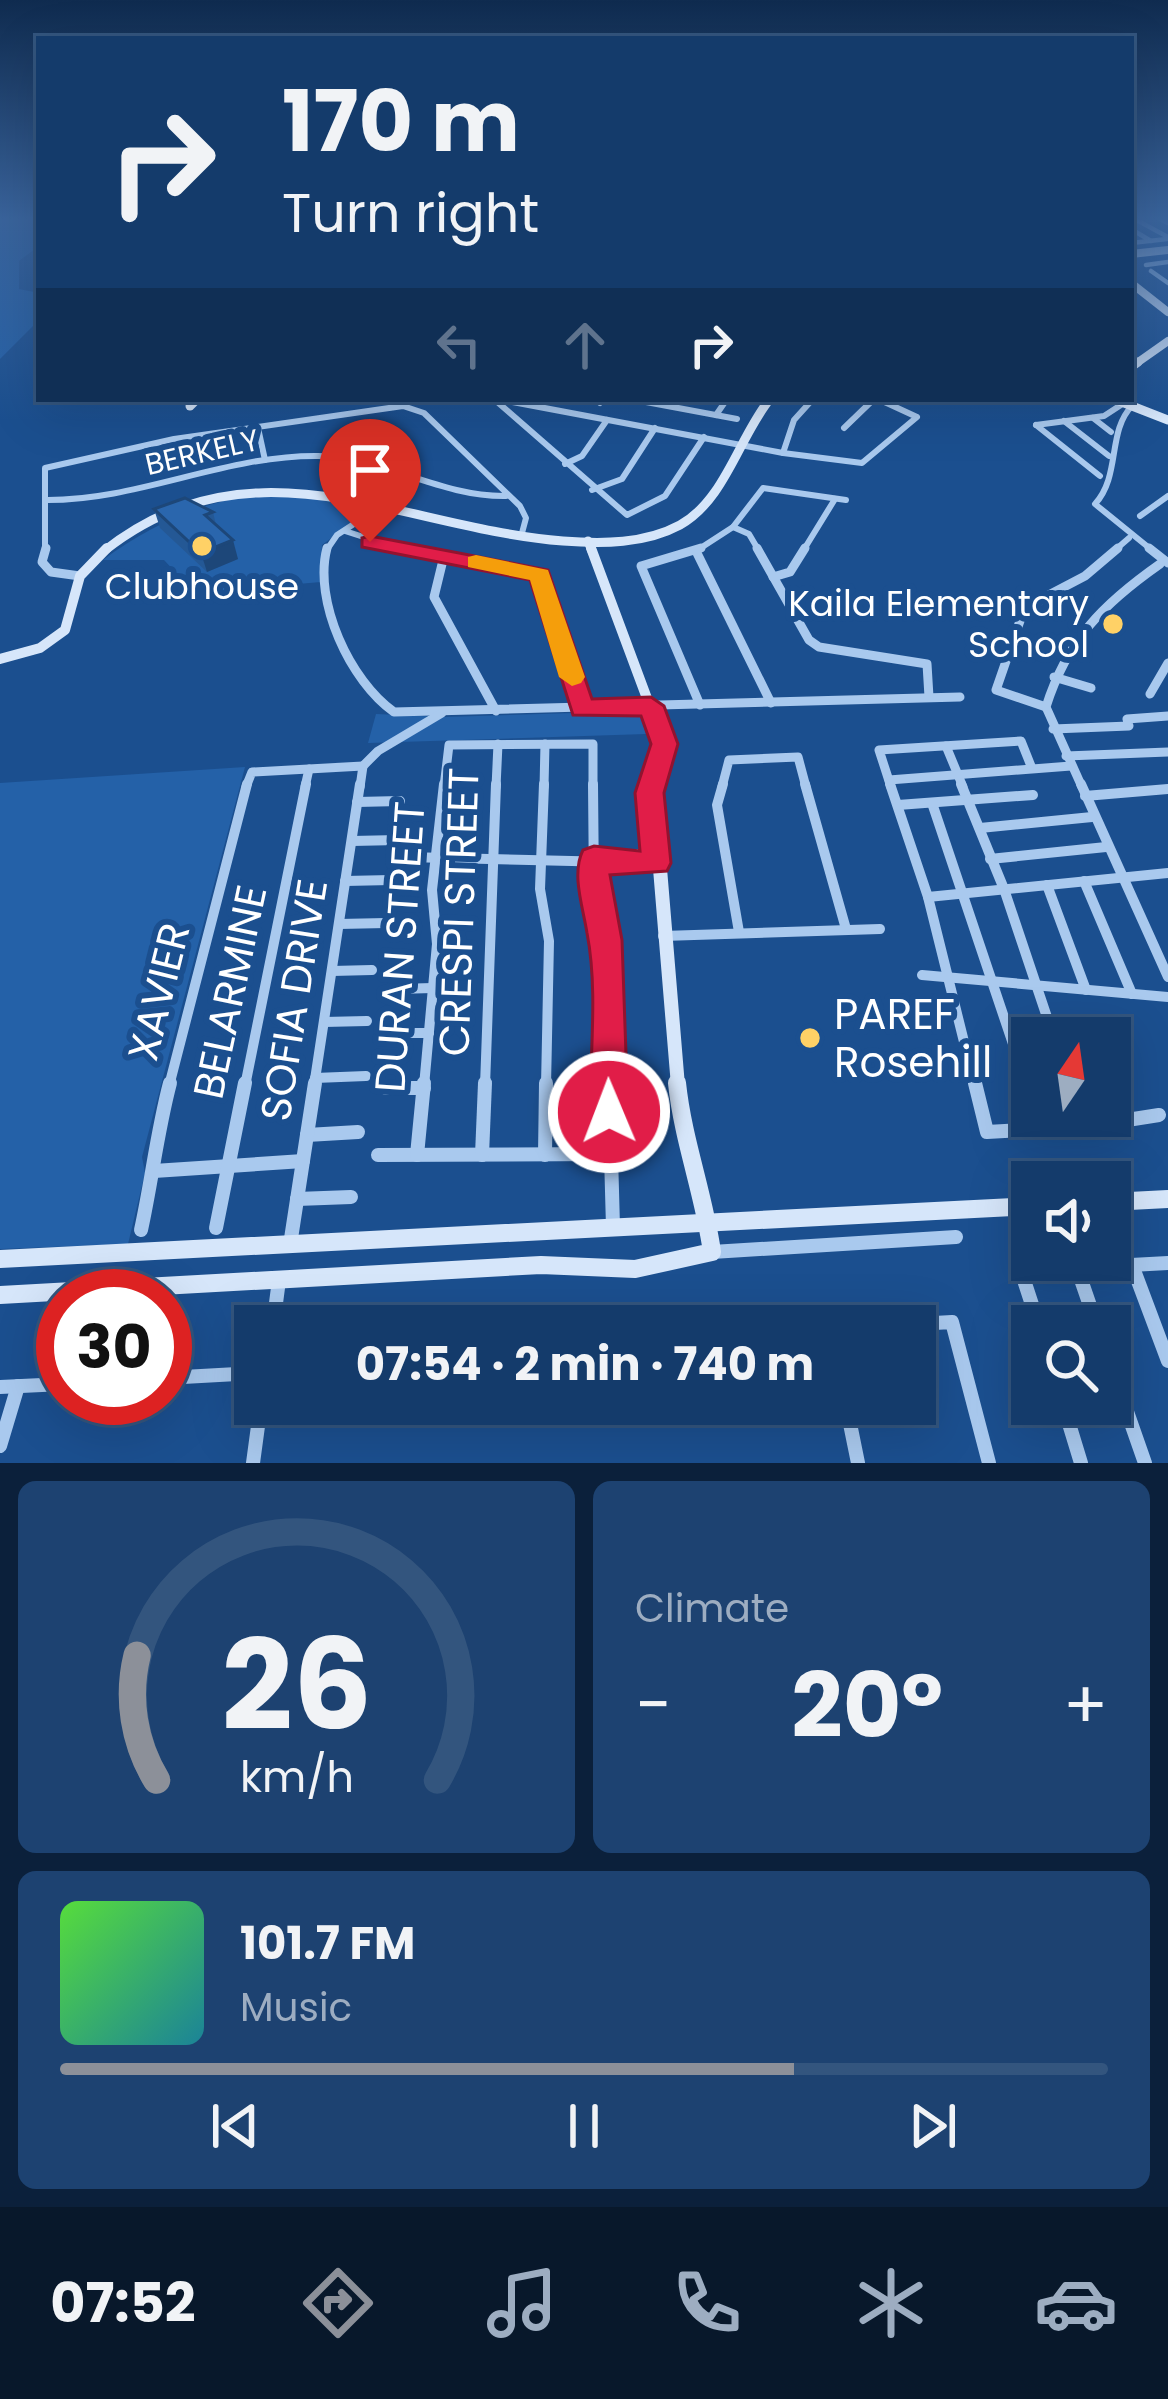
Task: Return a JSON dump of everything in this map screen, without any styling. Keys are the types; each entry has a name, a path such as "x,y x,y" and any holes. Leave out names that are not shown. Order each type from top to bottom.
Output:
{"street":[{"path":"1134,285 1168,313"},
{"path":"1134,365 1168,341"},
{"path":"494,402 592,490 627,515 646,510 675,490 704,437"},
{"path":"513,402 783,453 862,463 917,417 883,402"},
{"path":"641,402 737,419"},
{"path":"716,415 725,402"},
{"path":"0,656 48,644 57,635 71,620 80,576 102,554 188,505 227,495 292,489 522,533 588,541 639,539 681,524 707,503 768,402"},
{"path":"783,453 794,420 810,402"},
{"path":"844,428 873,402"},
{"path":"1123,403 1108,489 1095,504 1165,566"},
{"path":"1100,476 1036,425 1093,418 1123,403 1168,420"},
{"path":"80,576 51,572 42,562 47,544 47,467 174,439 415,409 508,496 526,518 522,533"},
{"path":"1093,418 1111,432"},
{"path":"565,464 582,456 607,420"},
{"path":"1064,422 1109,456"},
{"path":"258,428 265,460"},
{"path":"592,490 622,479 655,428"},
{"name":"BERKELY","path":"45,500 95,502 192,474 265,460 356,458 454,495 508,496"},
{"path":"700,705 641,566 695,550 733,527 763,488 846,500"},
{"path":"1140,516 1168,496"},
{"path":"773,577 790,572 835,499"},
{"path":"380,507 325,548 329,612 372,696 394,712 959,697"},
{"path":"1111,517 1165,566"},
{"path":"733,527 748,534 809,640 820,646 927,664 929,697"},
{"path":"345,531 386,547 540,575 582,709"},
{"path":"1046,707 996,690 1021,617 1043,598 1084,576 1129,538"},
{"path":"588,541 664,744 650,793 663,936 682,1131 710,1223 712,1252"},
{"path":"695,550 771,703"},
{"path":"444,556 434,597 496,711"},
{"path":"1165,566 1086,618 1054,677 1046,707 1168,977"},
{"path":"1150,694 1168,662"},
{"path":"1054,677 1091,688"},
{"path":"309,769 382,760 388,748 443,713"},
{"path":"1054,729 1129,726 1126,719 1168,716"},
{"path":"1011,1129 987,1132 928,898 879,751 1021,741 1031,766"},
{"path":"498,744 593,744 594,890 605,940 613,1227"},
{"name":"DURAN STREET","path":"417,1155 433,988 436,857 449,745 498,744"},
{"name":"CRESPI STREET","path":"482,1155 498,744"},
{"path":"545,744 541,858 549,941 545,1155"},
{"path":"946,746 1004,889 1047,1017"},
{"path":"889,780 1168,752"},
{"path":"739,932 717,805 729,760 798,757 846,929"},
{"name":"SOFIA DRIVE","path":"290,1245 367,763"},
{"name":"XAVIER","path":"140,1230 154,1171 152,1153 253,772 309,769"},
{"name":"BELARMINE","path":"216,1228 309,769"},
{"path":"1085,796 1168,789"},
{"path":"898,805 1033,795"},
{"path":"358,802 400,801"},
{"path":"932,802 1011,1037"},
{"path":"980,828 1092,817"},
{"path":"352,841 398,840"},
{"path":"991,860 1106,847"},
{"path":"406,857 594,858 606,863 656,858"},
{"path":"928,898 1168,873"},
{"path":"345,881 391,880"},
{"path":"1084,881 1132,994"},
{"path":"1047,885 1086,990"},
{"path":"339,924 386,923"},
{"path":"663,936 880,928"},
{"path":"332,971 372,970"},
{"path":"922,975 1168,998"},
{"path":"396,989 433,988"},
{"path":"324,1022 367,1021"},
{"path":"389,1034 429,1033"},
{"path":"316,1078 366,1076"},
{"path":"386,1088 424,1088"},
{"path":"1131,1117 1159,1115"},
{"path":"307,1135 358,1132"},
{"path":"378,1155 610,1154"},
{"path":"154,1171 303,1161"},
{"path":"297,1199 351,1197"},
{"path":"1131,1201 1168,1198"},
{"path":"0,1259 1011,1208"},
{"path":"0,1295 541,1265 635,1269 712,1252 956,1237"},
{"path":"1168,1263 1132,1264 1168,1361"},
{"path":"276,1305 279,1280"},
{"path":"936,1323 952,1322 989,1463"},
{"path":"192,1376 234,1373"},
{"path":"0,1446 9,1386"},
{"path":"1131,1423 1145,1463"},
{"path":"254,1463 259,1425"},
{"path":"850,1425 858,1463"},
{"path":"1069,1425 1081,1463"}],"shaded area":[{"path":"0,285 19,285 36,292 36,323 0,359"},
{"path":"265,493 348,502 369,510 322,545 321,582 195,593 164,560 103,560 180,516"},
{"path":"639,711 646,734 368,743 376,714 444,717"},
{"path":"245,767 142,1157 145,1173 128,1244 0,1249 0,783"}],"building":[{"path":"185,498 213,512 205,515 233,540 201,553 154,509"}],"slow traffic":[{"path":"476,562 540,575 572,677"}],"place":[{"name":"Clubhouse","path":"202,546"},
{"name":"Kaila Elementary School","path":"1113,624"},
{"name":"PAREF Rosehill","path":"810,1038"}],"route":[{"path":"370,542 540,575 582,709 651,706 664,744 650,793 656,863 606,863 594,858 594,890 605,940 609,1112"}]}
